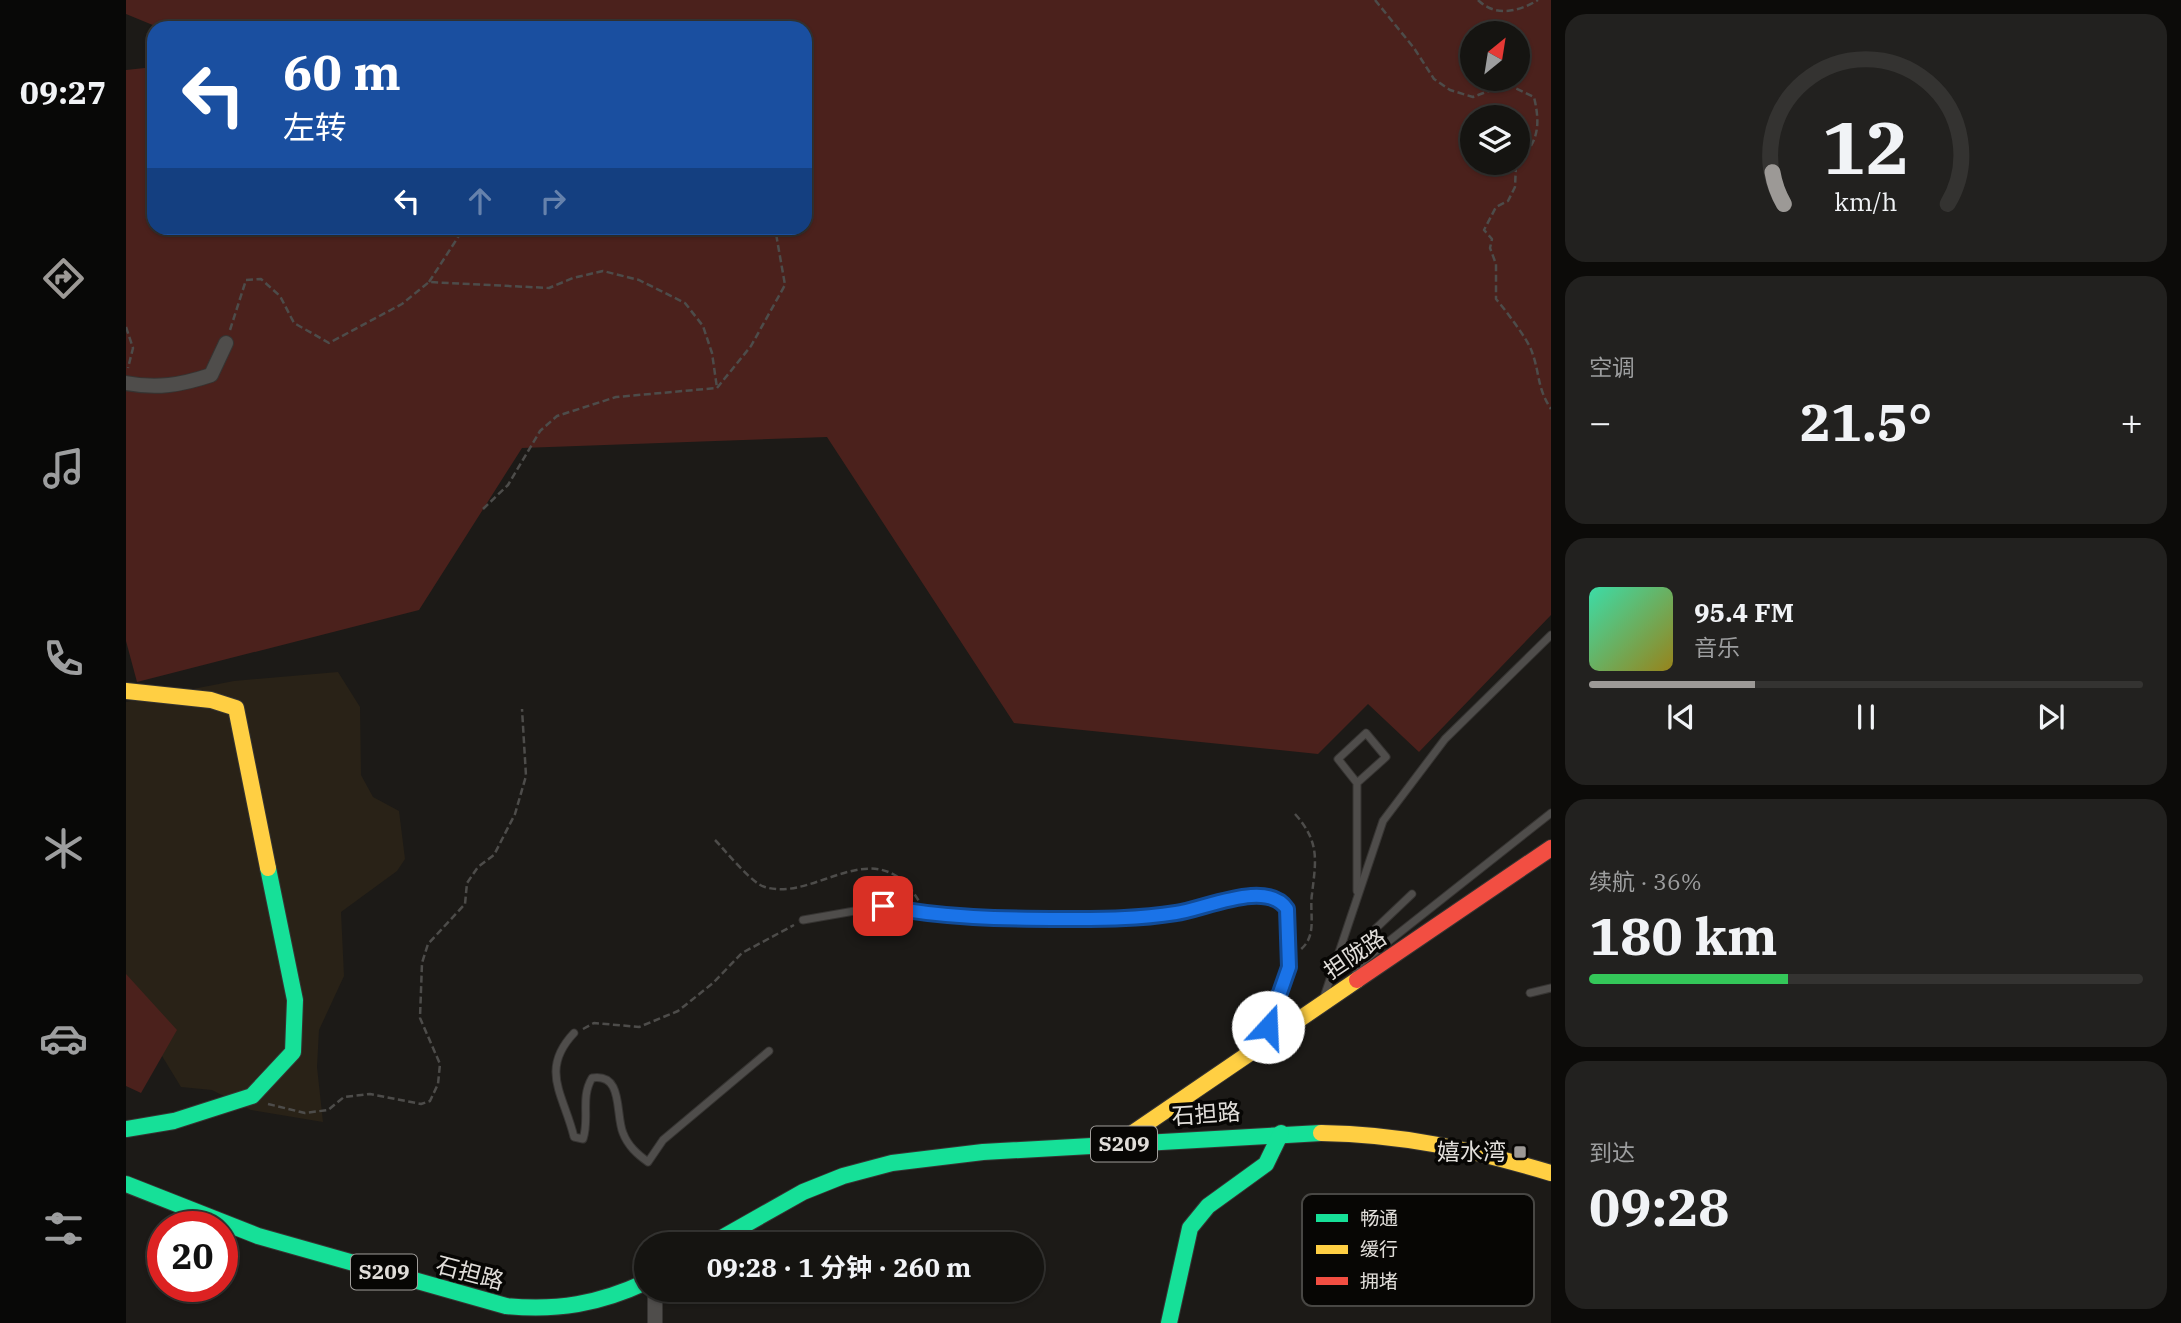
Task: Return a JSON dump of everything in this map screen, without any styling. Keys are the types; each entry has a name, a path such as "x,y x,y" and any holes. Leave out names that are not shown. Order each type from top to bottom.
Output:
{"street":[{"path":"126,383 151,387 181,385 211,375 226,343"},
{"path":"126,691 148,697 223,701 236,708 295,1000 293,1052 252,1096 174,1121 126,1129"},
{"name":"担陇路","path":"1115,1145 1551,848"},
{"path":"1169,1323 1190,1228 1208,1206 1266,1164 1281,1133"},
{"name":"石担路","path":"731,1232 777,1205 862,1170 913,1160 1281,1133 1390,1136 1450,1145 1551,1173"},
{"name":"石担路","path":"126,1184 258,1236 506,1306 540,1311 572,1309 610,1300 634,1288"},
{"path":"655,1302 655,1323"}],"lane":[{"path":"1322,1004 1384,821 1445,739 1551,635"},
{"path":"1357,783 1386,757 1366,733 1338,760 1357,783 1357,899"},
{"path":"1360,964 1551,813"},
{"path":"1351,984 1371,932 1412,894"},
{"path":"803,920 883,906 927,915 1014,919 1132,918 1178,913 1245,896 1265,896 1282,902 1287,909 1289,967 1261,1046"},
{"path":"1530,993 1551,988"},
{"path":"574,1033 561,1046 555,1060 556,1079 574,1137 583,1139 587,1128 586,1087 592,1078 600,1076 611,1083 617,1094 618,1119 623,1135 635,1153 648,1162 663,1140 769,1051"}],"path":[{"path":"1375,0 1434,79 1450,90 1473,97 1507,84 1534,97 1539,118 1537,137 1531,150 1516,164 1515,187 1508,201 1496,207 1484,230 1492,239 1490,248 1496,264 1496,299 1512,316 1514,327 1532,350 1540,392 1551,409"},
{"path":"1478,0 1484,6 1511,13 1538,0"},
{"path":"226,343 246,279 261,279 280,296 294,323 329,343 402,304 429,282 459,235"},
{"path":"483,509 508,485 540,431 557,416 616,397 717,388 751,346 785,285 776,235"},
{"path":"429,282 549,288 573,278 603,271 639,280 685,303 703,326 712,353 717,388"},
{"path":"126,327 133,348 126,375"},
{"path":"252,1096 273,1107 305,1112 328,1110 344,1097 370,1094 421,1104 430,1101 438,1084 440,1064 420,1018 422,963 428,944 466,904 467,883 478,867 494,855 515,814 526,776 522,709"},
{"path":"1289,958 1306,945 1314,918 1311,896 1316,876 1315,850 1308,829 1295,814"},
{"path":"715,840 761,887 778,890 860,869 882,871 903,880 927,915"},
{"path":"574,1033 594,1023 639,1027 678,1011 713,983 742,953 803,920"}],"shaded area":[{"path":"126,0 1551,0 1551,615 1419,752 1368,704 1318,754 1014,723 827,437 522,448 419,610 137,682 126,641 126,70 147,68 147,235 812,235 812,21 147,21 126,14"},
{"path":"338,672 360,707 361,775 373,797 399,811 405,859 397,871 341,912 344,976 319,1030 317,1067 323,1122 251,1110 212,1090 181,1087 126,997 126,702 234,681"},
{"path":"126,974 177,1030 141,1093 126,1086"}],"traffic: fast":[{"path":"126,1129 174,1121 252,1096 293,1052 295,1000 268,868"},
{"path":"1169,1323 1190,1228 1208,1206 1266,1164 1281,1133"},
{"path":"732,1232 803,1192 843,1176 892,1163 983,1152 1321,1133"},
{"path":"126,1184 258,1236 506,1306 578,1304 634,1288"}],"traffic: slow":[{"path":"126,691 211,700 236,708 268,868"},
{"path":"1115,1145 1357,980"},
{"path":"1321,1133 1409,1140 1494,1157 1551,1173"}],"traffic: jam":[{"path":"1357,980 1551,848"}],"place":[{"name":"嬉水湾","path":"1520,1152"}],"route":[{"path":"883,906 927,915 1014,919 1132,918 1178,913 1245,896 1265,896 1282,902 1287,909 1289,967 1268,1027"}]}
